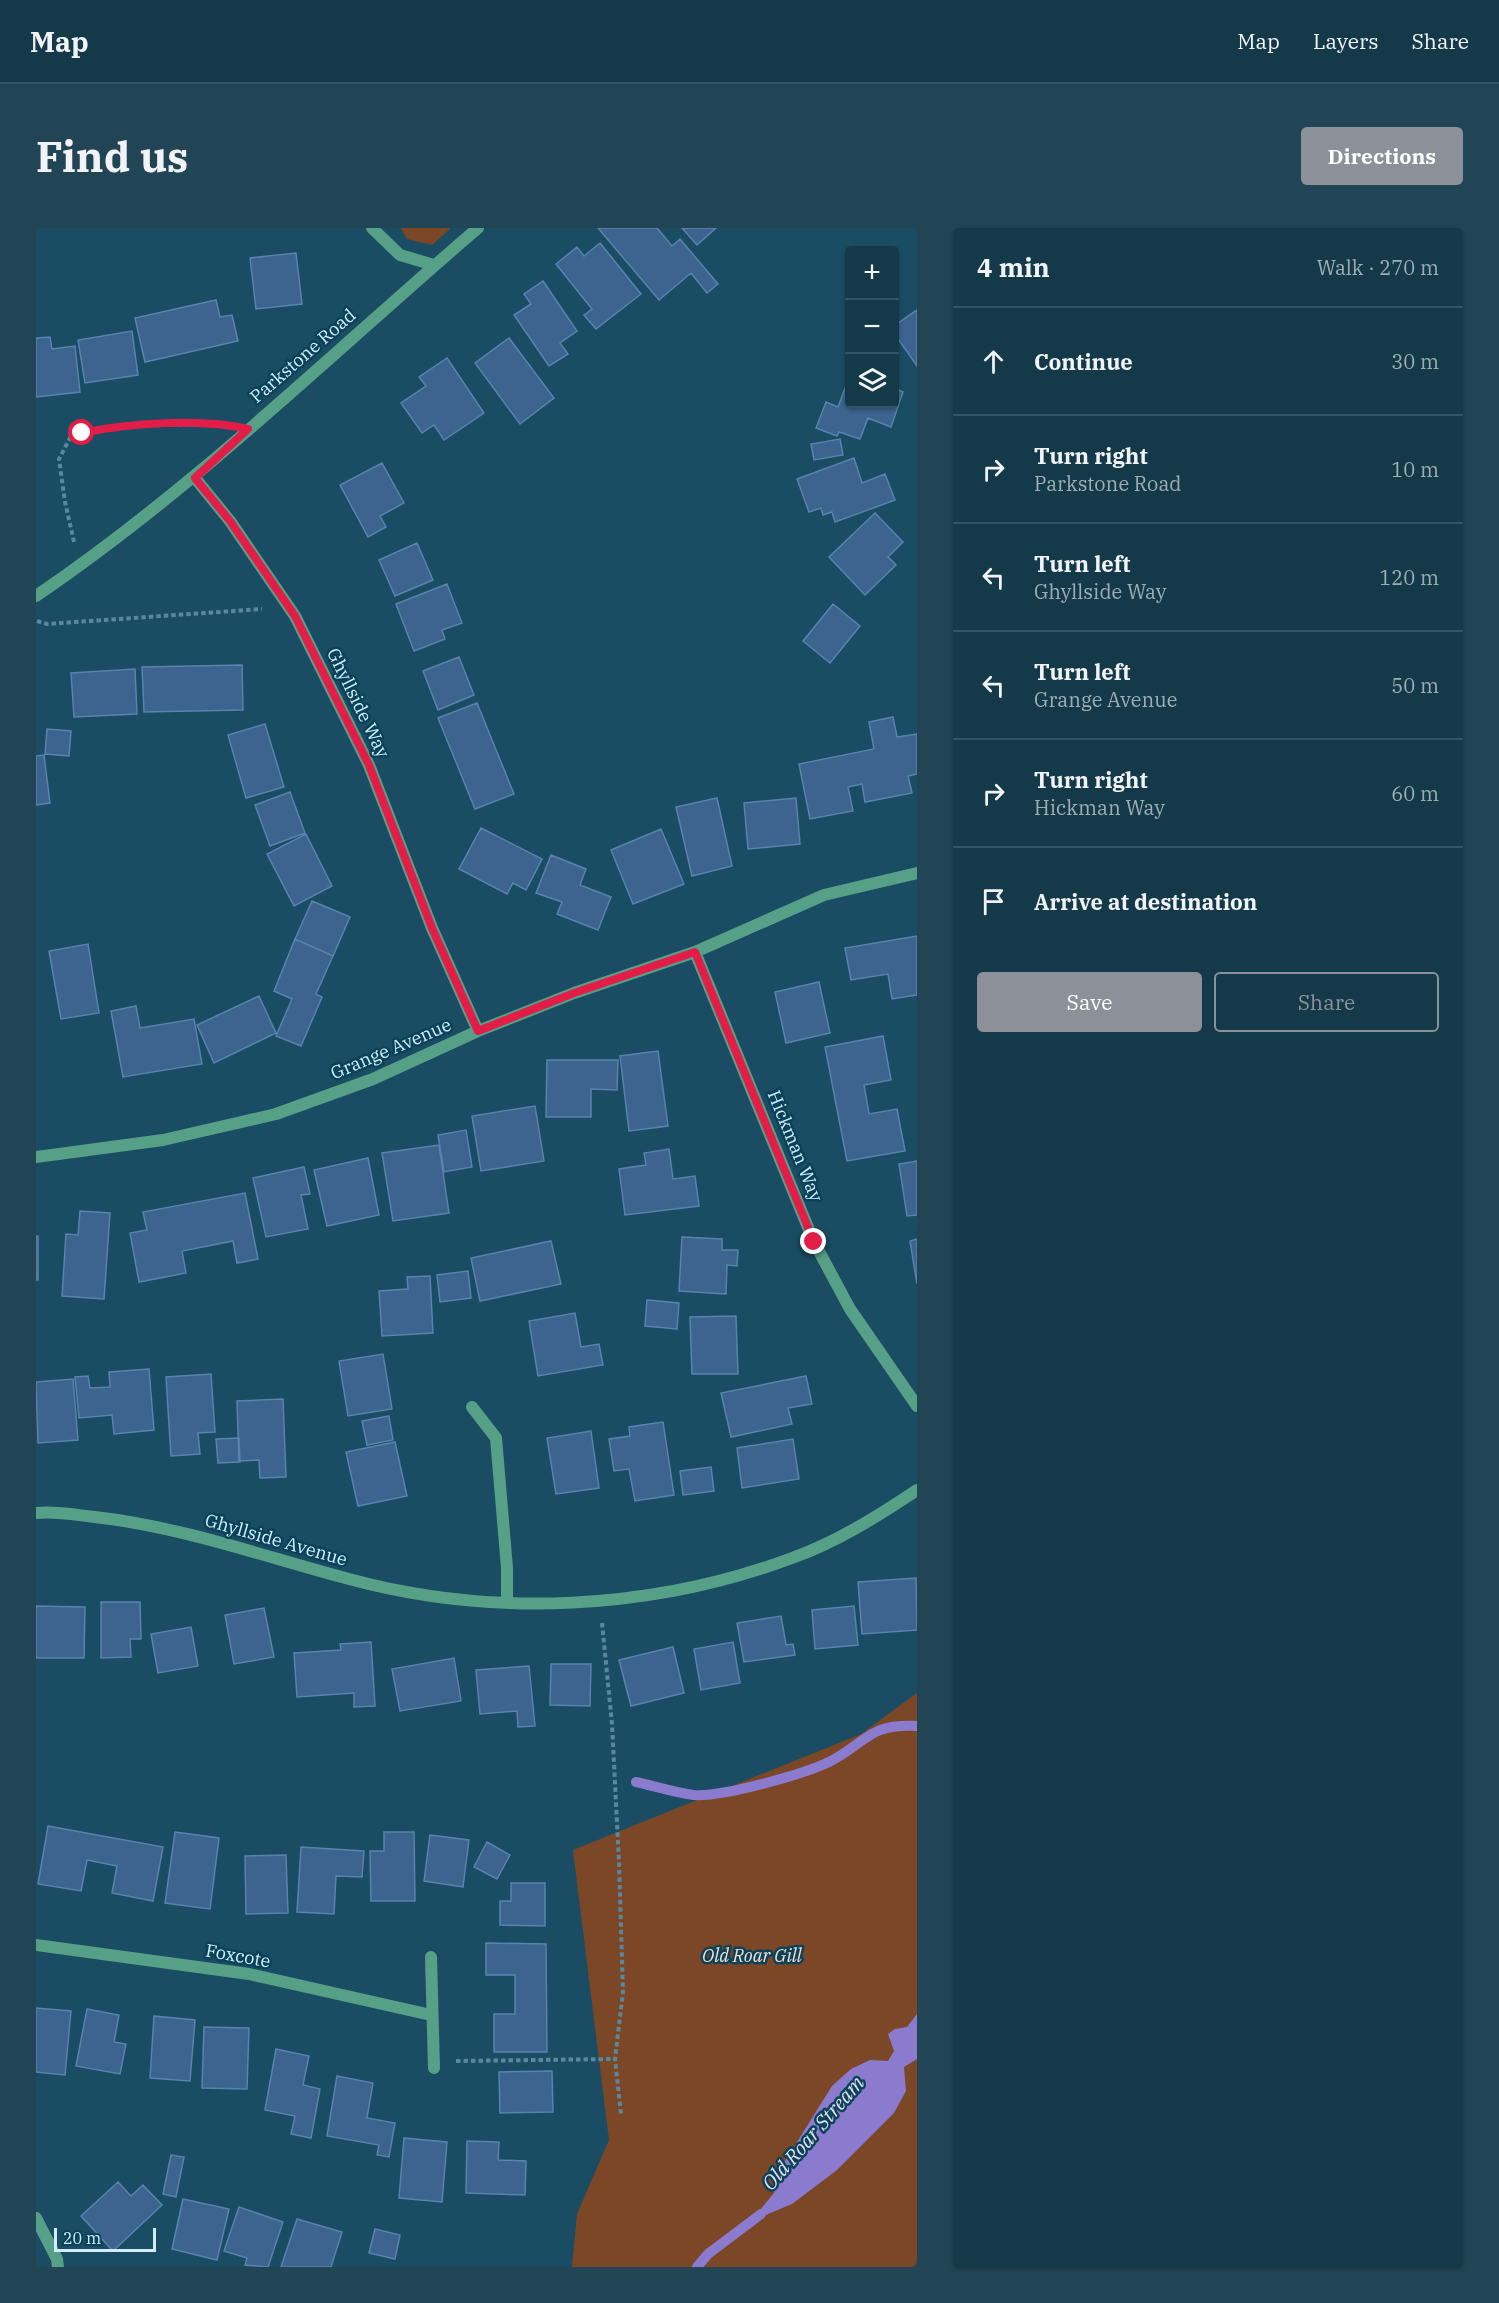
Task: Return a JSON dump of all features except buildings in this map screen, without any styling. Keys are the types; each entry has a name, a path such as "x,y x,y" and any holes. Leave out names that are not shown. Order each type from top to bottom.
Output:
{"street":[{"path":"372,228 400,255 434,265"},
{"name":"Parkstone Road","path":"36,596 80,566 195,478 478,228"},
{"name":"Ghyllside Way","path":"195,478 230,521 289,607 369,765 432,928 478,1031"},
{"name":"Grange Avenue","path":"36,1157 164,1140 276,1114 373,1080 478,1031 574,993 695,952 824,895 917,873"},
{"name":"Hickman Way","path":"695,952 814,1242 850,1309 917,1406"},
{"path":"471,1407 496,1438 507,1568 507,1602"},
{"name":"Ghyllside Avenue","path":"36,1513 50,1512 108,1518 176,1529 351,1580 418,1594 507,1602 601,1602 707,1585 793,1558 867,1523 917,1490"},
{"name":"Foxcote","path":"36,1945 249,1974 431,2015"},
{"path":"431,1957 434,2063"},
{"path":"36,2218 57,2259 58,2267"}],"path":[{"path":"80,566 64,502 59,459 70,438 113,426 225,424 248,429"},
{"path":"36,620 47,624 289,607"},
{"path":"601,1602 612,1724 623,1980 615,2059 621,2114"},
{"path":"434,2063 615,2059"}],"green space":[{"path":"401,228 451,228 432,245 407,239"},
{"name":"Old Roar Gill","path":"917,1693 917,2267 572,2267 577,2214 609,2140 573,1850 861,1734"}],"water":[{"path":"917,2014 917,2059 904,2067 906,2091 894,2113 837,2170 792,2204 751,2221 774,2193 782,2166 832,2086 851,2069 870,2060 888,2061 894,2051 888,2034 895,2029 907,2027"}],"waterway":[{"path":"636,1782 694,1795 743,1789 784,1778 831,1761 878,1731 901,1726 917,1726"},
{"name":"Old Roar Stream","path":"697,2267 708,2254 761,2214"}],"route":[{"path":"82,433 113,426 225,424 248,429 195,478 230,521 295,616 369,765 432,928 478,1031 574,993 695,952 814,1242"}]}
